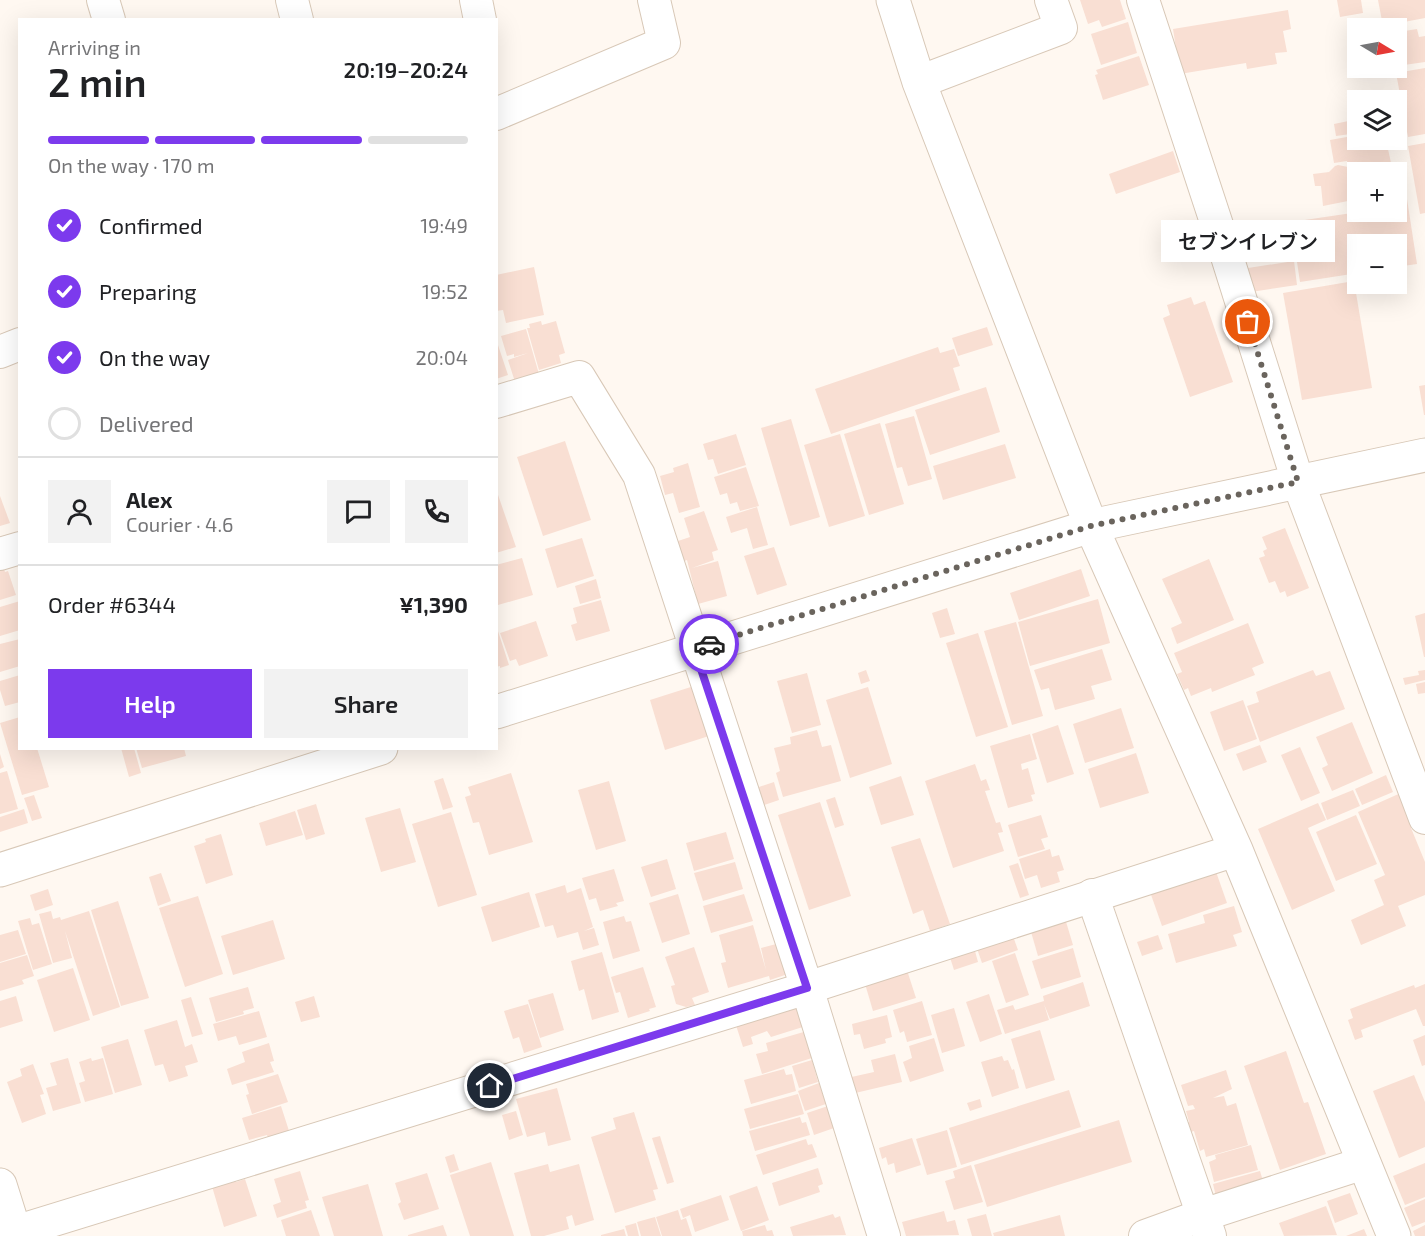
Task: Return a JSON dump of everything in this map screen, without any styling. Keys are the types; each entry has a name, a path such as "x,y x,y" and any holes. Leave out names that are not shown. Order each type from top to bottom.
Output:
{"street":[{"path":"103,0 108,18"},
{"path":"292,0 296,18"},
{"path":"476,0 480,18"},
{"path":"498,106 664,43 654,0"},
{"path":"893,0 919,82 1091,526 1236,850 1394,1236"},
{"path":"919,82 1061,28 1051,0"},
{"path":"1143,0 1298,482 1425,818"},
{"path":"0,352 18,345"},
{"path":"498,401 579,377 639,475 807,988 884,1236"},
{"path":"498,710 1091,526 1425,455"},
{"path":"0,554 18,549"},
{"path":"0,870 375,750"},
{"path":"0,1185 11,1235 807,988 1236,850"},
{"path":"1092,895 1207,1226"},
{"path":"1145,1236 1207,1226 1364,1163"}],"building":[{"path":"1080,0 1120,0 1126,19 1102,27 1099,20 1088,24"},
{"path":"1337,0 1361,0 1363,13 1340,17"},
{"path":"1378,0 1425,0 1425,18 1407,21 1407,18 1381,18"},
{"path":"1288,10 1291,29 1283,31 1287,52 1275,53 1277,64 1247,69 1246,63 1180,74 1173,29"},
{"path":"1128,22 1137,53 1101,65 1091,34"},
{"path":"1417,29 1419,37 1425,36 1425,62 1407,65 1407,31"},
{"path":"1139,56 1149,85 1103,100 1095,75 1098,74 1096,70"},
{"path":"1425,68 1425,134 1408,137 1407,90 1399,90 1397,78 1407,78 1407,71"},
{"path":"1347,121 1347,134 1336,136 1334,124"},
{"path":"1347,137 1347,150 1388,150 1391,162 1334,163 1330,140"},
{"path":"1425,143 1425,213 1420,214 1408,146"},
{"path":"1173,151 1180,172 1116,194 1109,174"},
{"path":"1338,165 1347,167 1347,201 1323,206 1321,186 1315,186 1313,174 1329,172"},
{"path":"1407,199 1417,264 1407,265 1407,234 1347,234 1347,275 1300,282 1291,222 1347,214 1347,222 1407,222"},
{"path":"1294,261 1297,285 1251,292 1248,268"},
{"path":"534,267 544,315 506,323 503,310 498,311 498,275"},
{"path":"1347,282 1347,294 1356,294 1372,388 1302,400 1283,293"},
{"path":"1191,297 1194,305 1205,301 1233,382 1190,397 1163,318 1170,315 1167,305"},
{"path":"541,321 542,325 556,321 565,353 559,355 561,363 539,370 527,328 530,328 529,324"},
{"path":"987,327 993,345 958,356 952,338"},
{"path":"526,329 539,374 515,382 508,360 528,353 514,357 514,354 507,356 501,336"},
{"path":"498,345 508,375 498,378"},
{"path":"938,347 940,353 954,349 960,366 953,368 960,390 831,434 815,389"},
{"path":"1425,385 1425,415 1424,415 1419,386"},
{"path":"986,387 1000,432 930,455 915,410"},
{"path":"914,416 932,479 908,486 902,467 897,468 885,424"},
{"path":"791,419 820,517 790,526 761,428"},
{"path":"880,423 904,504 869,515 844,434"},
{"path":"736,434 746,465 718,474 713,459 708,460 703,444"},
{"path":"840,434 865,516 829,527 804,445"},
{"path":"565,441 591,520 543,536 517,457"},
{"path":"1005,444 1016,478 943,500 933,466"},
{"path":"688,463 700,507 679,513 673,493 665,495 660,476 674,472 673,468"},
{"path":"746,467 759,506 740,511 737,502 730,504 727,493 720,495 714,477"},
{"path":"498,495 516,547 498,552"},
{"path":"0,496 10,523 0,526"},
{"path":"757,507 768,545 753,549 747,528 731,533 726,517"},
{"path":"704,511 718,550 712,552 714,560 692,568 718,561 727,596 698,604 687,560 682,562 675,542 690,537 684,518"},
{"path":"1285,528 1309,588 1287,597 1285,591 1280,593 1275,581 1269,583 1259,558 1265,556 1263,551 1267,549 1262,537"},
{"path":"582,538 594,576 557,588 545,549"},
{"path":"774,547 787,585 757,595 744,556"},
{"path":"522,558 533,595 498,605 498,564"},
{"path":"1209,559 1234,620 1177,644 1171,628 1182,623 1162,579"},
{"path":"4,569 5,572 8,571 16,595 0,600 0,570"},
{"path":"1081,569 1090,596 1019,620 1010,593"},
{"path":"596,579 601,598 580,604 575,586"},
{"path":"1098,599 1110,643 1030,666 1018,622"},
{"path":"601,600 610,631 576,641 571,625 577,623 573,608"},
{"path":"18,602 18,631 0,636 0,607"},
{"path":"947,608 955,634 940,638 932,613"},
{"path":"1425,613 1425,657 1424,657 1415,616"},
{"path":"536,621 548,656 519,666 516,659 510,661 500,633"},
{"path":"1016,622 1043,716 1012,725 984,631"},
{"path":"1248,623 1264,663 1252,668 1255,675 1212,692 1211,688 1191,696 1188,688 1184,690 1177,674 1182,672 1174,653"},
{"path":"498,631 509,665 500,668 498,666"},
{"path":"978,633 1008,727 976,737 946,643"},
{"path":"18,640 18,667 0,672 0,644"},
{"path":"1102,649 1112,680 1091,686 1095,699 1055,710 1049,688 1041,690 1034,670"},
{"path":"866,670 870,681 861,684 858,673"},
{"path":"1313,670 1316,676 1330,671 1345,709 1260,742 1247,706 1259,702 1256,692"},
{"path":"1425,670 1425,680 1405,685 1403,678 1419,675 1418,671"},
{"path":"807,673 821,725 792,733 777,681"},
{"path":"18,676 18,703 5,706 0,681"},
{"path":"1425,682 1425,693 1418,694 1416,684"},
{"path":"694,686 709,736 665,750 650,700"},
{"path":"868,687 892,764 850,778 826,700"},
{"path":"1243,700 1257,739 1224,751 1210,712"},
{"path":"1121,708 1134,748 1085,763 1073,724"},
{"path":"18,718 18,750 38,750 49,787 22,795 0,723"},
{"path":"1352,722 1373,773 1332,791 1322,768 1328,765 1316,737"},
{"path":"1058,725 1074,774 1047,783 1032,734"},
{"path":"817,730 822,747 831,745 841,781 783,797 776,773 780,771 774,748 791,744 790,737"},
{"path":"1030,734 1037,759 1021,764 1022,770 1028,768 1035,794 1031,795 1033,801 1008,808 990,746"},
{"path":"1260,745 1267,762 1243,771 1236,754"},
{"path":"1300,747 1320,793 1301,801 1281,755"},
{"path":"122,750 135,750 141,773 129,777"},
{"path":"137,750 184,750 186,756 142,768"},
{"path":"1136,753 1149,793 1100,808 1088,769"},
{"path":"0,754 4,767 0,769"},
{"path":"975,764 981,781 986,779 990,790 985,791 996,823 1000,822 1003,832 998,833 1004,851 953,868 925,781"},
{"path":"7,771 18,809 0,814 0,773"},
{"path":"511,773 533,842 489,855 479,822 473,823 465,797 471,795 468,787"},
{"path":"1386,775 1393,792 1362,805 1355,789"},
{"path":"901,776 914,815 881,825 869,787"},
{"path":"443,778 453,807 443,810 434,781"},
{"path":"609,781 626,841 596,850 578,790"},
{"path":"774,782 779,800 758,807 753,789"},
{"path":"1353,790 1360,806 1327,820 1321,803"},
{"path":"1403,792 1417,825 1411,828 1425,862 1425,895 1398,906 1406,926 1361,945 1351,920 1384,905 1374,880 1385,875 1358,812"},
{"path":"34,795 42,818 32,821 24,798"},
{"path":"835,797 844,825 835,828 826,800"},
{"path":"820,802 851,896 809,910 778,815"},
{"path":"1318,803 1326,820 1308,828 1335,891 1292,910 1258,829"},
{"path":"316,804 325,834 306,840 297,810"},
{"path":"400,808 416,862 381,872 365,818"},
{"path":"24,809 28,823 0,832 0,817"},
{"path":"295,811 303,835 266,846 259,823"},
{"path":"451,812 477,895 438,907 412,824"},
{"path":"1041,815 1048,837 1041,839 1045,849 1018,857 1008,825"},
{"path":"1356,815 1377,864 1336,881 1316,832"},
{"path":"726,832 734,859 694,871 686,843"},
{"path":"221,834 233,875 206,884 194,846 206,842 205,839"},
{"path":"920,838 950,924 930,931 923,910 913,914 891,847"},
{"path":"1050,849 1052,857 1059,855 1064,870 1057,872 1060,882 1041,888 1037,875 1025,879 1019,859"},
{"path":"667,859 676,889 651,897 641,867"},
{"path":"735,862 743,889 703,901 694,873"},
{"path":"1018,863 1029,895 1020,898 1009,866"},
{"path":"1214,866 1227,903 1162,926 1149,889"},
{"path":"614,869 624,901 616,903 618,906 600,911 596,898 589,900 582,878"},
{"path":"161,873 171,901 158,906 149,877"},
{"path":"565,885 567,893 581,888 593,927 584,931 594,928 599,945 583,950 578,932 557,938 553,925 545,927 535,894"},
{"path":"48,889 53,905 35,911 30,895"},
{"path":"529,892 540,927 492,942 481,907"},
{"path":"678,894 690,934 662,943 649,903"},
{"path":"744,894 753,921 711,933 703,906"},
{"path":"198,896 223,974 185,987 159,908"},
{"path":"118,901 149,998 121,1006 91,910"},
{"path":"1234,906 1242,932 1233,935 1237,946 1176,963 1168,934 1205,923 1203,915"},
{"path":"51,911 53,919 60,917 61,920 89,911 120,1007 93,1016 65,931 72,958 53,963 39,914"},
{"path":"1064,915 1073,945 1038,956 1029,925"},
{"path":"624,916 626,922 631,921 640,951 613,959 603,922"},
{"path":"30,918 32,925 39,923 52,964 33,970 18,921"},
{"path":"273,920 285,959 233,975 221,936"},
{"path":"753,925 766,970 761,948 780,943 787,968 785,975 770,980 769,976 728,988 721,963 726,962 719,935"},
{"path":"1010,928 1018,950 982,963 974,940"},
{"path":"18,930 26,954 0,962 0,935"},
{"path":"1158,935 1163,949 1142,956 1137,942"},
{"path":"972,940 978,962 954,970 947,948"},
{"path":"694,947 709,992 692,998 695,1005 686,1007 676,1004 671,986 675,985 665,957"},
{"path":"1073,948 1081,977 1041,989 1032,961"},
{"path":"602,952 619,1012 592,1020 584,989 579,991 571,961"},
{"path":"1015,953 1029,995 1006,1003 992,961"},
{"path":"27,955 34,976 22,980 24,984 0,991 0,963"},
{"path":"905,964 916,998 873,1011 863,977"},
{"path":"643,967 656,1007 628,1018 620,992 616,993 611,977"},
{"path":"73,968 90,1020 54,1032 37,980"},
{"path":"1083,982 1090,1006 1050,1019 1044,1004 1049,1020 1005,1034 997,1010 1013,1005 1015,1010 1044,1001 1043,996"},
{"path":"1425,984 1425,1026 1416,1009 1361,1030 1363,1037 1355,1040 1348,1020 1353,1018 1350,1009 1414,985 1415,988"},
{"path":"248,987 254,1008 243,1011 244,1014 216,1022 209,998"},
{"path":"553,993 564,1030 540,1038 528,1000"},
{"path":"989,994 1002,1034 980,1042 966,1002"},
{"path":"16,996 23,1021 0,1028 0,1001"},
{"path":"314,996 320,1017 301,1022 295,1002"},
{"path":"191,997 203,1034 192,1037 181,1000"},
{"path":"922,1001 932,1035 907,1042 904,1031 900,1033 893,1010"},
{"path":"528,1004 542,1047 524,1053 519,1037 513,1039 504,1011"},
{"path":"800,1006 806,1026 771,1037 767,1031 751,1037 753,1044 743,1047 733,1016"},
{"path":"954,1008 965,1046 942,1053 931,1015"},
{"path":"259,1011 267,1037 239,1045 236,1036 218,1041 213,1024"},
{"path":"887,1015 892,1037 885,1039 886,1043 864,1049 860,1034 854,1035 852,1024"},
{"path":"177,1020 185,1047 192,1044 198,1062 185,1066 188,1076 169,1082 163,1064 155,1066 144,1030"},
{"path":"1040,1030 1055,1080 1026,1089 1011,1039"},
{"path":"807,1031 815,1057 762,1074 756,1054 768,1051 766,1043"},
{"path":"1425,1035 1425,1065 1422,1066 1413,1040"},
{"path":"934,1038 944,1071 910,1082 903,1062 912,1058 909,1046"},
{"path":"128,1039 142,1085 115,1093 101,1047"},
{"path":"269,1043 274,1061 270,1062 274,1072 232,1085 227,1069 245,1062 242,1052"},
{"path":"1286,1051 1304,1103 1308,1102 1326,1154 1280,1170 1244,1066"},
{"path":"895,1054 902,1082 851,1094 847,1078 874,1072 871,1060"},
{"path":"1002,1056 1004,1061 1008,1060 1012,1070 1014,1069 1019,1088 992,1097 981,1062"},
{"path":"68,1058 81,1103 53,1111 46,1088 57,1085 50,1063"},
{"path":"91,1058 92,1061 103,1058 113,1094 85,1102 79,1083 85,1081 79,1062"},
{"path":"812,1060 818,1082 799,1088 792,1066"},
{"path":"33,1064 44,1094 40,1095 46,1114 22,1123 7,1082 22,1076 20,1069"},
{"path":"784,1069 786,1075 792,1074 796,1091 751,1104 744,1080"},
{"path":"1226,1070 1232,1089 1213,1098 1224,1096 1227,1106 1236,1103 1248,1145 1206,1157 1204,1149 1200,1151 1194,1131 1177,1136 1174,1126 1189,1122 1186,1111 1195,1109 1193,1105 1188,1106 1181,1085"},
{"path":"278,1074 288,1102 252,1114 246,1095 249,1094 246,1084"},
{"path":"1414,1075 1425,1102 1425,1147 1399,1158 1373,1091"},
{"path":"819,1083 826,1104 805,1111 798,1091"},
{"path":"557,1088 571,1140 548,1146 545,1132 527,1137 516,1099"},
{"path":"1069,1090 1081,1127 961,1165 949,1128"},
{"path":"798,1094 804,1114 750,1129 744,1109"},
{"path":"980,1099 982,1107 970,1111 967,1103"},
{"path":"281,1106 290,1134 269,1140 267,1135 249,1140 242,1118"},
{"path":"828,1106 834,1128 814,1135 807,1113"},
{"path":"516,1111 523,1135 509,1140 502,1115"},
{"path":"634,1112 658,1189 653,1190 656,1200 615,1213 591,1137 616,1129 613,1118"},
{"path":"800,1117 802,1123 806,1122 810,1135 755,1151 749,1131"},
{"path":"1119,1120 1132,1162 987,1207 974,1165"},
{"path":"947,1130 957,1167 927,1175 916,1139"},
{"path":"660,1136 674,1182 667,1184 652,1138"},
{"path":"912,1138 921,1165 896,1173 894,1163 888,1165 886,1157 882,1159 879,1148"},
{"path":"806,1139 808,1145 812,1144 817,1157 763,1175 756,1155"},
{"path":"1251,1145 1258,1170 1214,1182 1209,1162 1216,1159 1215,1155"},
{"path":"454,1154 459,1170 450,1173 445,1157"},
{"path":"491,1162 514,1236 470,1236 450,1175"},
{"path":"1425,1163 1425,1197 1405,1205 1393,1176"},
{"path":"548,1164 550,1172 579,1164 594,1220 575,1226 572,1215 566,1217 569,1229 544,1236 531,1236 514,1173"},
{"path":"971,1165 983,1202 954,1210 945,1181 955,1178 953,1171"},
{"path":"818,1168 823,1184 818,1186 820,1192 779,1206 772,1183"},
{"path":"300,1171 309,1200 305,1201 307,1208 277,1218 273,1205 281,1202 274,1179"},
{"path":"1260,1171 1266,1191 1218,1205 1213,1184"},
{"path":"427,1173 439,1209 404,1220 398,1204 401,1202 395,1183"},
{"path":"234,1176 236,1182 245,1179 257,1216 224,1227 211,1183"},
{"path":"368,1184 383,1236 334,1236 322,1197"},
{"path":"757,1186 769,1220 741,1231 729,1196"},
{"path":"1350,1193 1358,1214 1335,1223 1327,1201"},
{"path":"721,1195 729,1220 695,1232 690,1215 683,1218 680,1209"},
{"path":"1425,1199 1425,1222 1412,1227 1404,1208"},
{"path":"1326,1206 1337,1235 1284,1236 1279,1223"},
{"path":"311,1210 320,1236 286,1236 281,1220"},
{"path":"678,1210 681,1220 686,1218 692,1236 662,1236 656,1217"},
{"path":"944,1211 947,1222 955,1220 959,1235 906,1236 902,1222"},
{"path":"833,1214 835,1218 840,1216 846,1235 793,1236 790,1227"},
{"path":"986,1214 992,1236 972,1236 967,1219"},
{"path":"1060,1215 1065,1236 994,1236 993,1233"},
{"path":"655,1217 661,1236 641,1236 637,1222"},
{"path":"636,1223 639,1236 628,1236 625,1226"},
{"path":"443,1225 447,1236 408,1236 408,1235"},
{"path":"765,1225 767,1231 772,1230 774,1236 743,1236 742,1231"},
{"path":"1425,1225 1425,1236 1415,1236 1413,1231"},
{"path":"624,1229 626,1236 601,1236 601,1235"},
{"path":"1364,1229 1367,1236 1346,1236"}],"way so far":[{"path":"709,644 1091,526 1298,482 1248,322"}],"place":[{"name":"セブンイレブン","path":"1248,322"}],"route":[{"path":"490,1086 807,988 694,648 709,644"}]}
